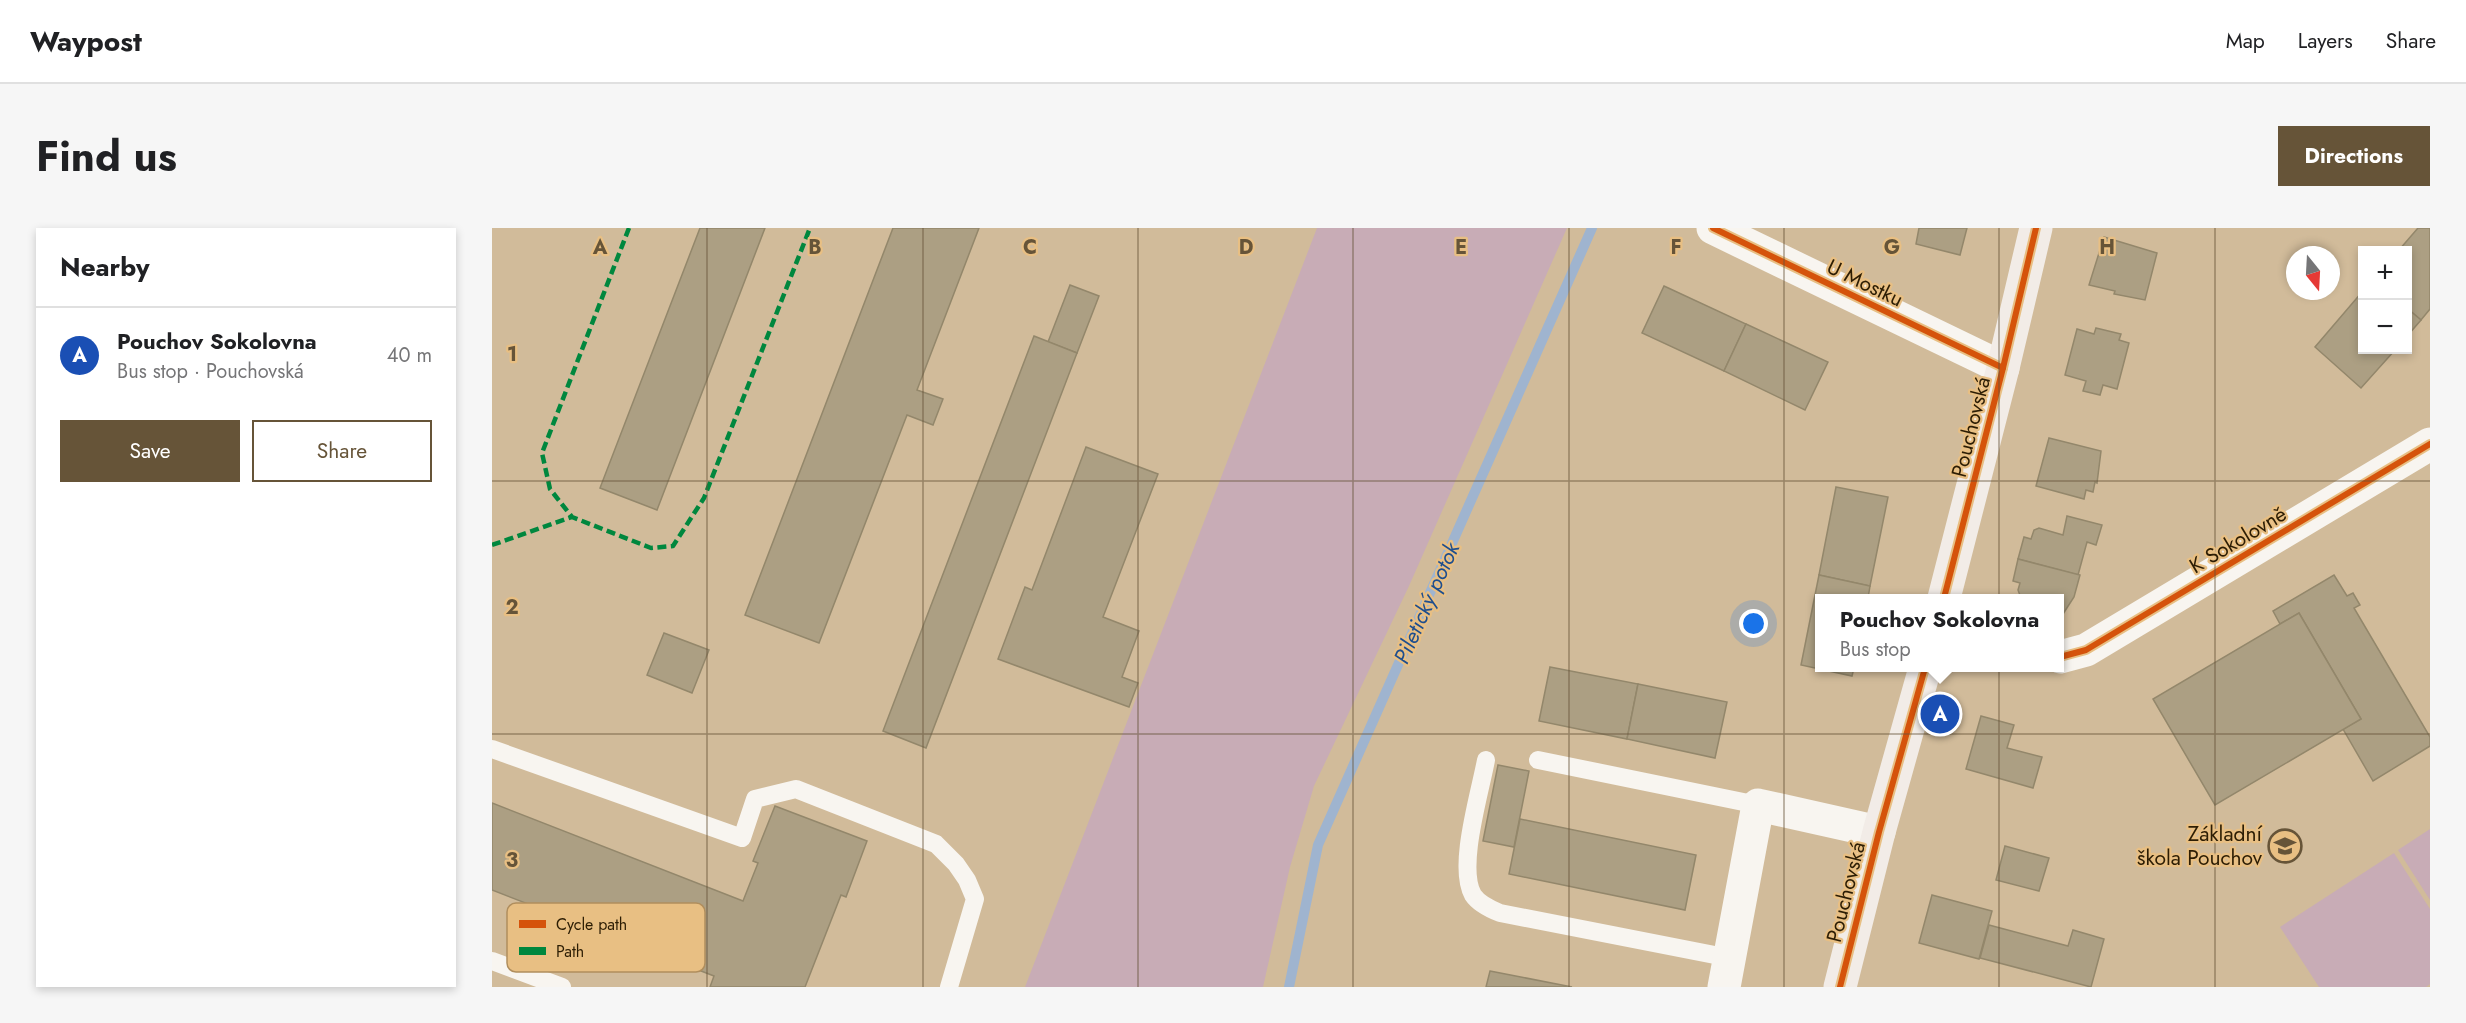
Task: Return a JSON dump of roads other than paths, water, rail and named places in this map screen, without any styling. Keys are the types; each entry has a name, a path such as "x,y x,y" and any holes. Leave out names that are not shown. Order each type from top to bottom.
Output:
{"street":[{"name":"U Mostku","path":"1713,228 2003,368"},
{"name":"Pouchovská","path":"1945,594 2036,228"},
{"name":"K Sokolovně","path":"2064,656 2086,650 2430,444"},
{"name":"Pouchovská","path":"1840,987 1879,832 1924,672"},
{"name":"Pouchovská","path":"1758,805 1879,832"},
{"path":"1727,973 1758,805"}],"lane":[{"path":"492,749 742,838 755,799 796,789 936,844 968,880 975,899 949,987"},
{"path":"1486,760 1466,862 1467,880 1474,897 1485,906 1500,913 1727,973"},
{"name":"Pouchovská","path":"1538,760 1758,805"},
{"path":"492,961 507,967"},
{"path":"522,972 562,987"}],"waterway":[{"name":"Piletický potok","path":"1289,987 1318,845 1592,228"}],"place":[{"name":"Pouchov Sokolovna","path":"1940,714"},
{"name":"Základní škola Pouchov","path":"2285,846"}]}
